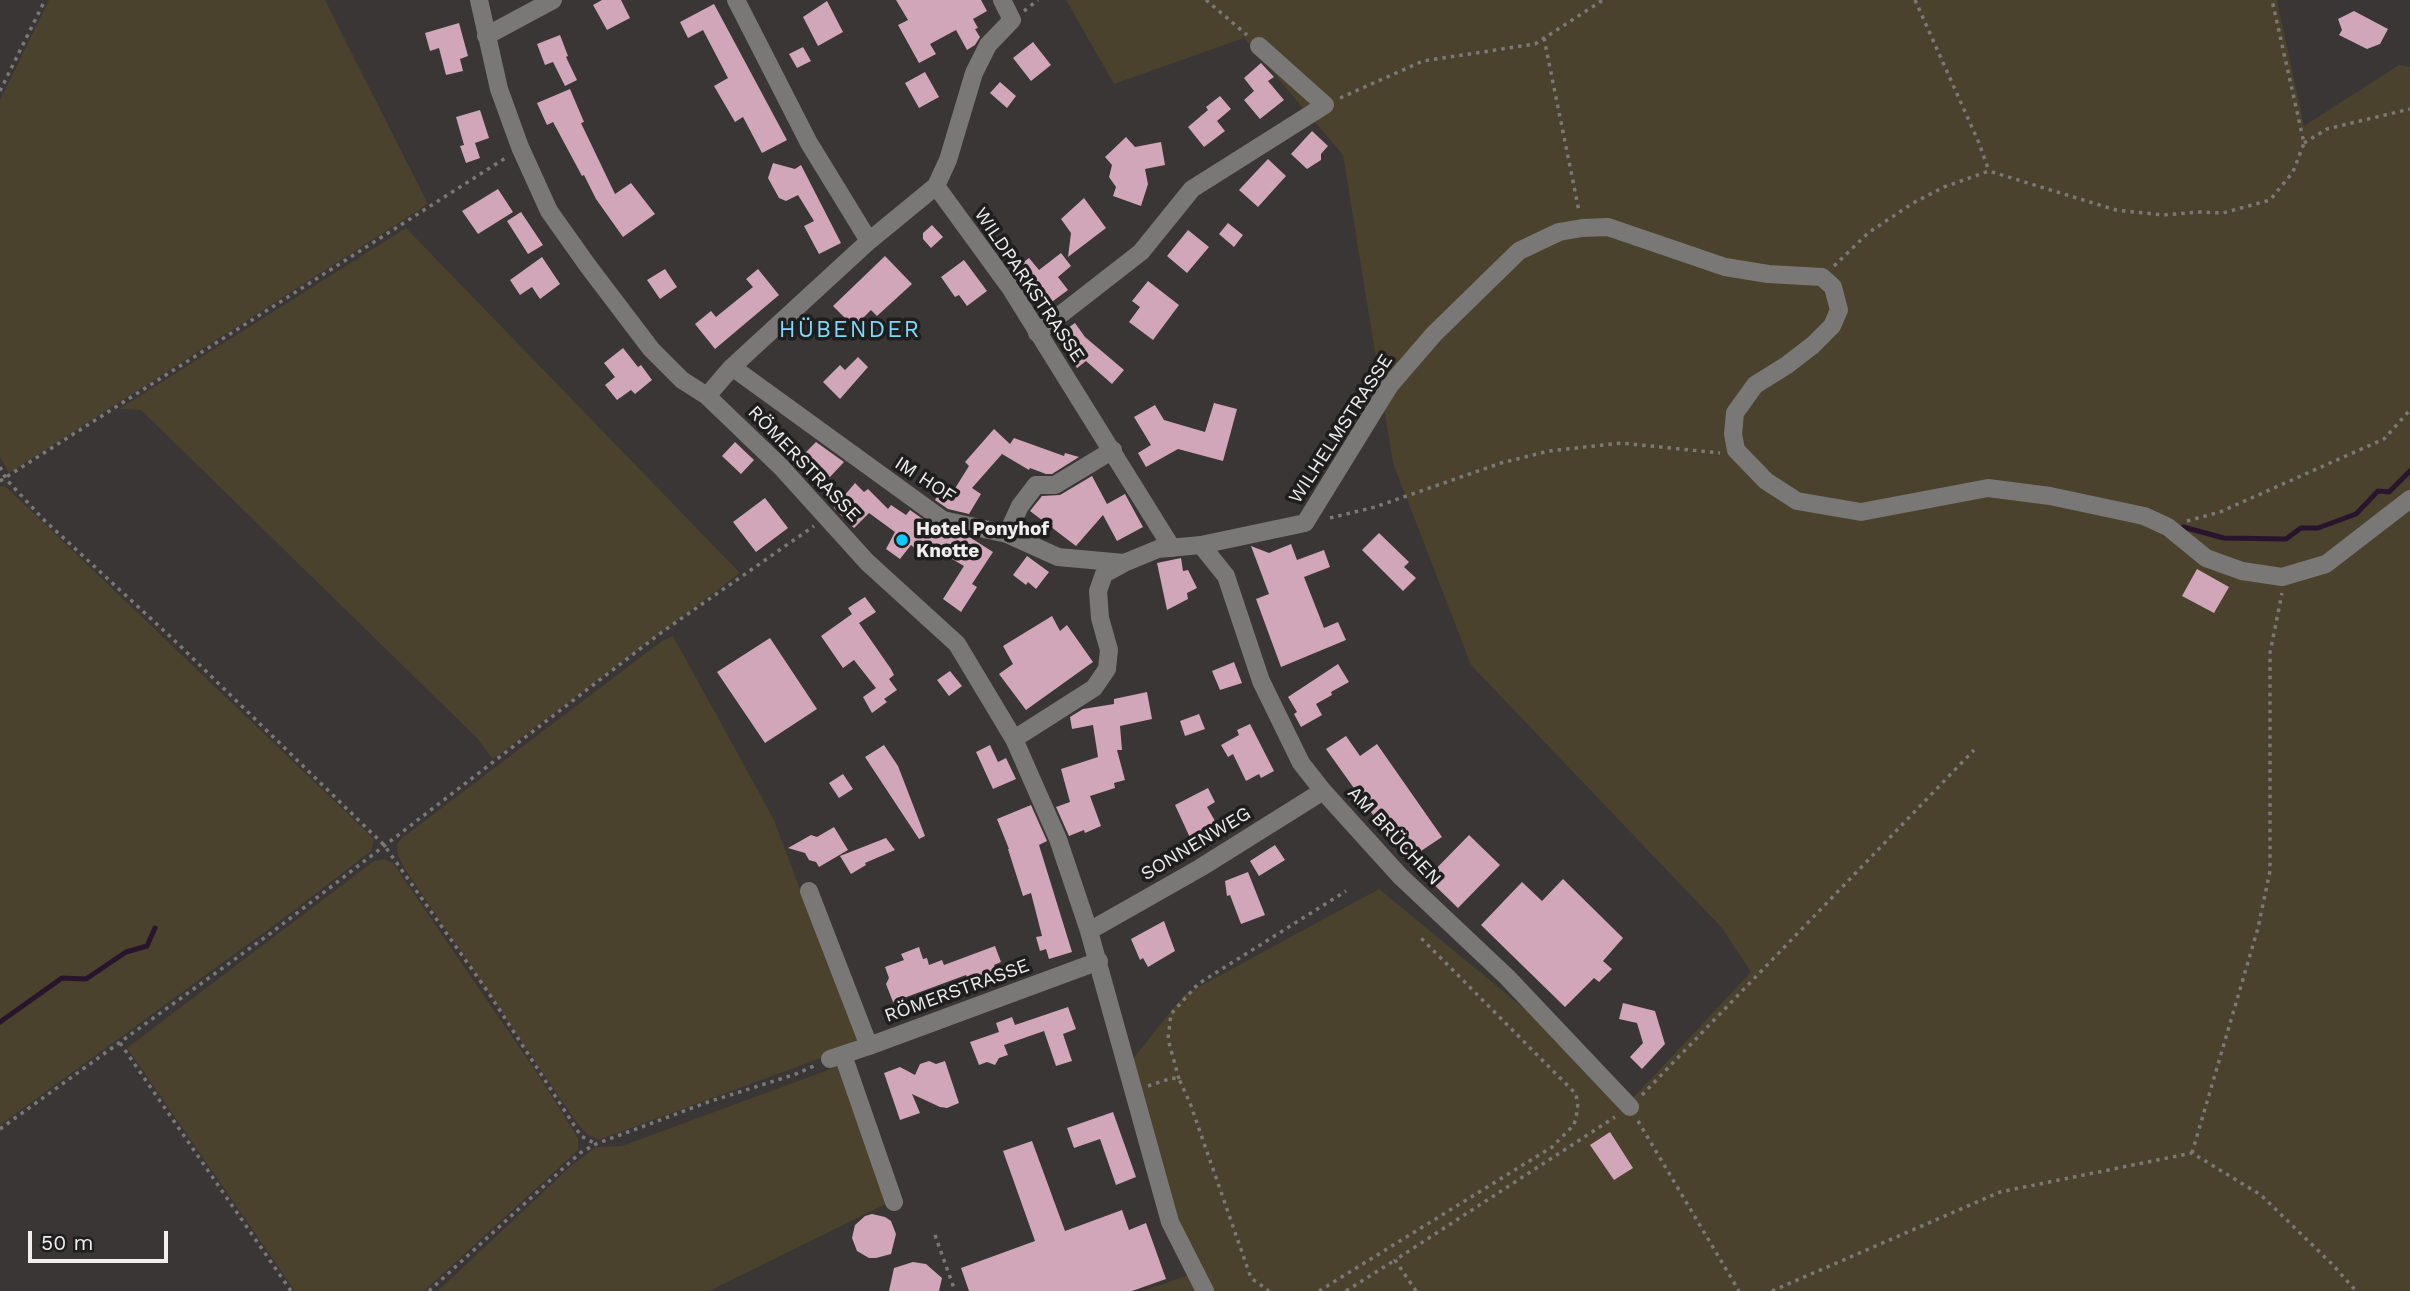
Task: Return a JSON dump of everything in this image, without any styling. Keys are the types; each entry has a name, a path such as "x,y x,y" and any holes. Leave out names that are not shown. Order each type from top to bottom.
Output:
{"street":[{"name":"RÖMERSTRASSE","path":"479,0 499,89 522,151 549,211 587,266 651,349 682,380 707,396 781,467 867,562 957,644 1014,739 1058,839 1099,961 1147,1147 1170,1222 1205,1291"},
{"path":"486,36 553,0"},
{"path":"736,0 809,142 870,241"},
{"path":"707,396 732,367 870,241 936,187 948,160 974,73 988,45 1012,20 1002,0"},
{"path":"1037,333 1141,252 1192,189 1325,105 1259,46"},
{"name":"WILDPARKSTRASSE","path":"936,187 1011,289 1172,548"},
{"name":"WILHELMSTRASSE","path":"1014,739 1094,688 1107,669 1109,650 1100,618 1098,591 1104,574 1158,549 1201,545 1305,523 1390,385 1434,334 1519,251 1559,232 1582,228 1608,228 1725,267 1768,274 1822,277"},
{"path":"1822,277 1833,287 1839,310 1832,326 1796,359 1755,384 1735,412 1735,450 1766,481 1797,501 1861,512 1988,488 2050,496 2144,516 2168,527 2206,558 2242,571 2282,577 2326,564 2410,499"},
{"name":"IM HOF","path":"732,367 943,520 1007,534 1058,558 1124,563"},
{"path":"1007,534 1020,506 1036,485 1055,485 1113,450"},
{"name":"AM BRÜCHEN","path":"1201,545 1226,576 1261,681 1301,764 1400,876 1507,977 1630,1107"},
{"name":"SONNENWEG","path":"1089,931 1200,868 1323,791"},
{"path":"808,891 869,1046"},
{"name":"RÖMERSTRASSE","path":"836,1057 1099,961"},
{"path":"836,1057 894,1202"}],"path":[{"path":"0,91 45,0"},
{"path":"1206,0 1259,46"},
{"path":"1325,105 1423,61 1535,44 1603,0"},
{"path":"1915,0 1989,171"},
{"path":"1822,277 1868,233 1913,203 1944,187 1989,171 2116,210 2163,215 2223,213 2270,200 2293,172 2304,143 2272,0"},
{"path":"1544,38 1582,228"},
{"path":"2304,143 2327,129 2410,109"},
{"path":"0,481 510,155 522,151"},
{"path":"2168,527 2220,512 2384,439 2410,410"},
{"path":"1305,523 1375,507 1501,463 1549,451 1621,443 1724,454 1735,450"},
{"path":"0,467 6,479 43,519 173,639 384,845 488,992 581,1136 596,1144"},
{"path":"0,1129 271,933 662,632 827,517"},
{"path":"2192,1153 2258,929 2270,871 2270,653 2283,594 2282,577"},
{"path":"1346,1291 1630,1107 1974,750"},
{"path":"1269,1291 1251,1278 1190,1103 1179,1079 1168,1039 1171,1014 1198,984 1346,891"},
{"path":"1319,1291 1552,1147 1574,1125 1578,1108 1576,1094 1421,938"},
{"path":"120,1043 291,1291"},
{"path":"429,1291 580,1153 596,1144 708,1102 796,1074 836,1057"},
{"path":"1133,1091 1171,1078 1179,1079"},
{"path":"1630,1107 1739,1291"},
{"path":"1772,1291 2000,1192 2192,1153 2260,1195 2333,1265 2356,1291"},
{"path":"935,1235 955,1291"},
{"path":"1395,1259 1416,1291"}],"shaded area":[{"path":"49,0 325,0 428,204 9,473 0,457 0,100"},
{"path":"1066,0 2277,0 2304,126 2399,65 2410,67 2410,1291 1142,1291 1189,1275 1124,1070 1184,995 1379,889 1633,1098 1751,972 1722,928 1471,665 1393,463 1343,155 1244,38 1114,84"},
{"path":"406,228 740,573 493,759 477,738 141,410 119,409"},
{"path":"5,486 374,839 371,851 284,918 0,1125 0,487"},
{"path":"673,636 773,818 859,1044 596,1139 576,1122 403,866 397,845 402,838 662,641"},
{"path":"383,859 393,863 541,1079 578,1138 578,1150 424,1291 295,1291 127,1048 374,861"},
{"path":"839,1066 888,1203 709,1291 438,1291 571,1166 596,1147 622,1146"}],"building":[{"path":"602,0 621,0 630,18 607,30 593,5"},
{"path":"896,0 981,0 987,11 973,19 980,37 975,45 967,50 956,30 930,44 936,54 919,63 898,25 908,20"},
{"path":"827,1 843,32 818,46 803,17"},
{"path":"714,4 787,140 762,153 743,117 735,122 714,86 728,78 703,30 688,38 680,22"},
{"path":"2354,11 2388,29 2380,44 2367,49 2339,35 2342,30 2338,19"},
{"path":"459,23 468,56 460,59 463,71 446,75 439,48 430,51 425,33"},
{"path":"560,35 568,56 566,57 577,80 565,86 553,62 545,65 537,44"},
{"path":"1033,42 1051,65 1031,81 1013,58"},
{"path":"803,47 811,61 797,68 789,54"},
{"path":"1261,63 1274,77 1268,81 1284,100 1260,119 1244,100 1254,91 1244,78"},
{"path":"925,72 939,97 919,108 905,83"},
{"path":"1000,82 1016,96 1007,108 990,93"},
{"path":"570,89 584,122 581,123 615,194 631,183 655,214 623,237 596,199 584,175 582,176 553,122 547,125 537,103"},
{"path":"1220,96 1231,109 1217,121 1225,131 1204,147 1188,127"},
{"path":"480,110 489,138 475,143 480,158 466,163 460,146 464,145 456,117"},
{"path":"1312,131 1328,146 1321,154 1321,160 1307,169 1291,154"},
{"path":"1126,137 1135,147 1161,142 1165,165 1145,169 1148,184 1141,206 1113,196 1116,187 1109,177 1112,165 1105,157"},
{"path":"1268,159 1286,176 1258,207 1239,190"},
{"path":"773,163 795,169 801,165 841,243 819,254 804,226 814,221 798,195 786,201 779,198 768,178"},
{"path":"498,189 513,212 478,234 462,211"},
{"path":"1084,198 1106,228 1068,257 1071,233 1061,219"},
{"path":"521,212 543,245 528,254 507,221"},
{"path":"1228,223 1243,235 1234,247 1219,234"},
{"path":"932,225 943,237 931,248 923,239 923,233"},
{"path":"1188,230 1209,247 1187,273 1167,256"},
{"path":"1061,253 1071,266 1058,277 1068,290 1045,307 1017,267 1029,258 1039,270"},
{"path":"885,256 912,284 877,316 871,310 854,327 833,306"},
{"path":"542,257 560,284 540,299 532,287 520,295 510,280"},
{"path":"964,260 987,291 967,306 959,295 955,297 941,277"},
{"path":"665,269 677,287 660,299 647,280"},
{"path":"758,269 779,295 715,349 695,324 711,311 716,317 753,287 746,279"},
{"path":"1148,281 1179,305 1153,340 1129,322 1140,307 1132,301"},
{"path":"1075,323 1085,337 1124,370 1112,384 1086,361 1077,368 1055,337"},
{"path":"623,348 652,380 635,394 631,390 617,400 605,385 615,377 604,363"},
{"path":"858,357 868,367 840,399 823,382 840,365 845,370"},
{"path":"1214,403 1237,409 1223,461 1178,449 1146,467 1138,453 1151,445 1134,417 1155,405 1164,420 1205,432"},
{"path":"994,429 1010,444 1014,438 1064,456 1065,453 1079,457 1052,474 1046,474 1030,468 1029,470 1002,454 972,488 981,494 969,514 948,509 935,500 944,485 954,490 969,466 965,462"},
{"path":"735,442 754,460 741,474 722,456"},
{"path":"816,442 844,462 830,477 805,453"},
{"path":"1092,476 1107,504 1125,494 1143,527 1117,541 1103,515 1076,546 1030,511 1042,496 1060,495"},
{"path":"855,483 864,492 868,489 888,509 891,505 906,515 910,510 937,529 971,538 993,552 972,584 977,587 961,612 943,599 964,566 923,542 917,550 911,545 900,559 886,549 895,532 869,513 854,528 834,508"},
{"path":"765,498 788,528 756,552 733,522"},
{"path":"1379,533 1409,562 1404,567 1416,578 1403,591 1362,550"},
{"path":"1291,544 1297,560 1324,550 1330,567 1304,577 1324,628 1338,622 1346,640 1281,667 1256,599 1269,594 1251,546 1269,553"},
{"path":"1027,556 1049,572 1036,589 1013,575"},
{"path":"1181,558 1183,571 1188,570 1197,588 1187,593 1188,599 1167,610 1157,563"},
{"path":"2197,569 2229,587 2214,613 2182,596"},
{"path":"865,597 876,612 859,623 891,669 894,675 889,679 897,690 884,699 887,702 872,713 863,697 876,688 854,660 843,668 821,636 852,614 848,608"},
{"path":"1052,616 1060,631 1067,625 1093,662 1026,710 999,674 1013,664 1003,646"},
{"path":"770,638 817,709 765,743 717,672"},
{"path":"1234,662 1242,683 1220,690 1212,671"},
{"path":"1338,664 1349,682 1316,704 1322,715 1301,727 1294,714 1297,712 1288,697"},
{"path":"950,671 962,686 949,696 937,680"},
{"path":"1147,692 1152,719 1120,726 1122,750 1117,750 1125,780 1114,783 1115,788 1090,796 1101,826 1069,836 1056,807 1070,802 1061,769 1098,757 1093,725 1072,729 1070,717 1083,709 1114,704 1114,699"},
{"path":"1199,714 1205,729 1185,736 1180,721"},
{"path":"1250,724 1274,771 1261,778 1259,774 1246,781 1233,754 1228,757 1221,745 1239,735 1237,730"},
{"path":"1346,736 1360,756 1377,744 1442,837 1406,861 1326,749"},
{"path":"884,745 898,766 925,836 919,839 865,757"},
{"path":"990,745 998,762 1006,758 1016,779 993,789 976,752"},
{"path":"843,774 853,789 839,798 829,783"},
{"path":"1208,788 1215,802 1207,807 1219,828 1192,842 1175,805"},
{"path":"1031,805 1047,841 1039,845 1072,952 1049,959 1046,949 1040,951 1036,937 1042,936 1031,893 1023,896 997,819"},
{"path":"834,827 848,850 819,867 816,862 809,860 805,853 788,848 811,835 817,837"},
{"path":"1469,835 1500,865 1458,908 1427,878"},
{"path":"886,838 895,850 865,863 866,865 851,874 840,856"},
{"path":"1275,845 1285,860 1259,876 1250,861"},
{"path":"1248,872 1265,915 1241,924 1230,895 1227,896 1225,881"},
{"path":"1563,879 1623,938 1603,961 1612,969 1599,982 1594,978 1565,1007 1481,925 1522,882 1542,901"},
{"path":"1164,921 1175,951 1148,967 1143,958 1140,960 1131,939"},
{"path":"995,946 1001,962 994,965 998,975 970,986 966,975 893,1002 886,984 889,978 885,967 904,960 901,954 919,947 923,959 927,958 929,965 942,960 944,965"},
{"path":"1623,1003 1655,1011 1665,1044 1642,1069 1630,1057 1643,1043 1637,1023 1619,1019"},
{"path":"1068,1007 1076,1029 1063,1034 1072,1061 1056,1066 1044,1031 1004,1045 1008,1055 999,1058 995,1065 987,1062 979,1065 970,1042 999,1032 996,1023 1012,1017 1015,1025"},
{"path":"929,1061 936,1064 945,1061 959,1103 947,1108 940,1107 912,1094 920,1113 900,1120 884,1073 900,1067 915,1075 920,1064"},
{"path":"1113,1112 1136,1177 1116,1185 1100,1139 1074,1148 1067,1128"},
{"path":"1610,1132 1633,1168 1614,1180 1590,1145"},
{"path":"1032,1141 1065,1231 1122,1210 1129,1230 1146,1223 1166,1279 1132,1291 969,1291 961,1268 1035,1241 1003,1151"},
{"path":"872,1214 891,1221 896,1234 891,1254 869,1258 857,1251 852,1238 855,1225 865,1216"},
{"path":"913,1262 926,1264 942,1278 939,1291 889,1291 894,1268"}],"waterway":[{"path":"2183,527 2224,538 2286,539 2301,528 2318,528 2356,514 2378,491 2389,492 2410,471"},
{"path":"0,1022 62,978 86,979 126,952 147,946 155,928"}],"place":[{"name":"Hotel Ponyhof Knotte","path":"902,540"}],"district":[{"name":"HÜBENDER","path":"850,330"}]}
